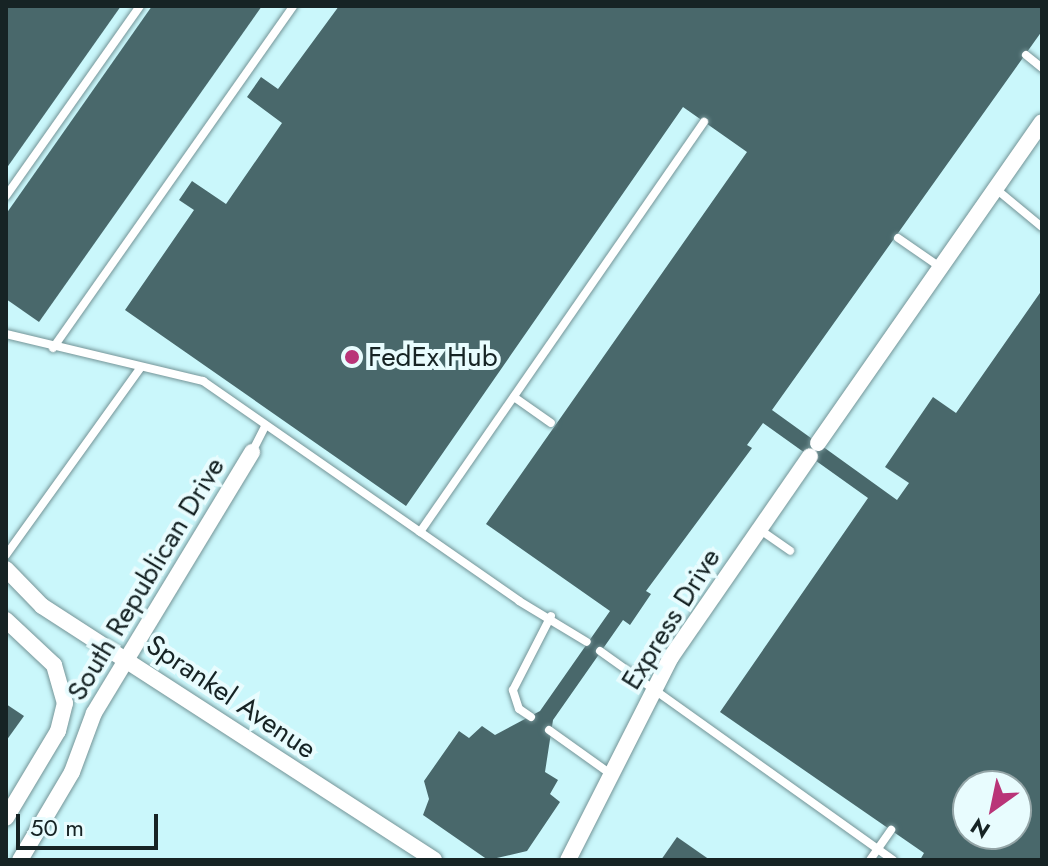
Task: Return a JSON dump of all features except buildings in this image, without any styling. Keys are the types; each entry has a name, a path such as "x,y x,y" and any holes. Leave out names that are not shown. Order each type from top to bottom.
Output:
{"street":[{"name":"Express Drive","path":"568,860 671,657 1042,122"},
{"name":"South Republican Drive","path":"20,860 72,772 94,713 252,452"},
{"name":"Sprankel Avenue","path":"6,569 42,606 126,657 434,860"},
{"path":"6,620 54,665 65,703 58,731 6,818"}],"lane":[{"path":"6,196 140,6"},
{"path":"53,348 293,6"},
{"path":"1026,55 1042,68"},
{"path":"420,532 704,122"},
{"path":"996,189 1042,227"},
{"path":"898,238 941,268"},
{"path":"6,334 53,348 203,381 519,601 551,616 587,642"},
{"path":"6,555 141,367"},
{"path":"514,397 551,423"},
{"path":"252,452 266,425"},
{"path":"759,529 790,551"},
{"path":"531,717 519,709 513,690 551,616"},
{"path":"600,651 893,860"},
{"path":"549,730 612,775"},
{"path":"870,860 891,830"}],"shaded area":[{"path":"6,6 1042,6 1042,860 6,860"}],"place":[{"name":"FedEx Hub","path":"352,357"}]}
